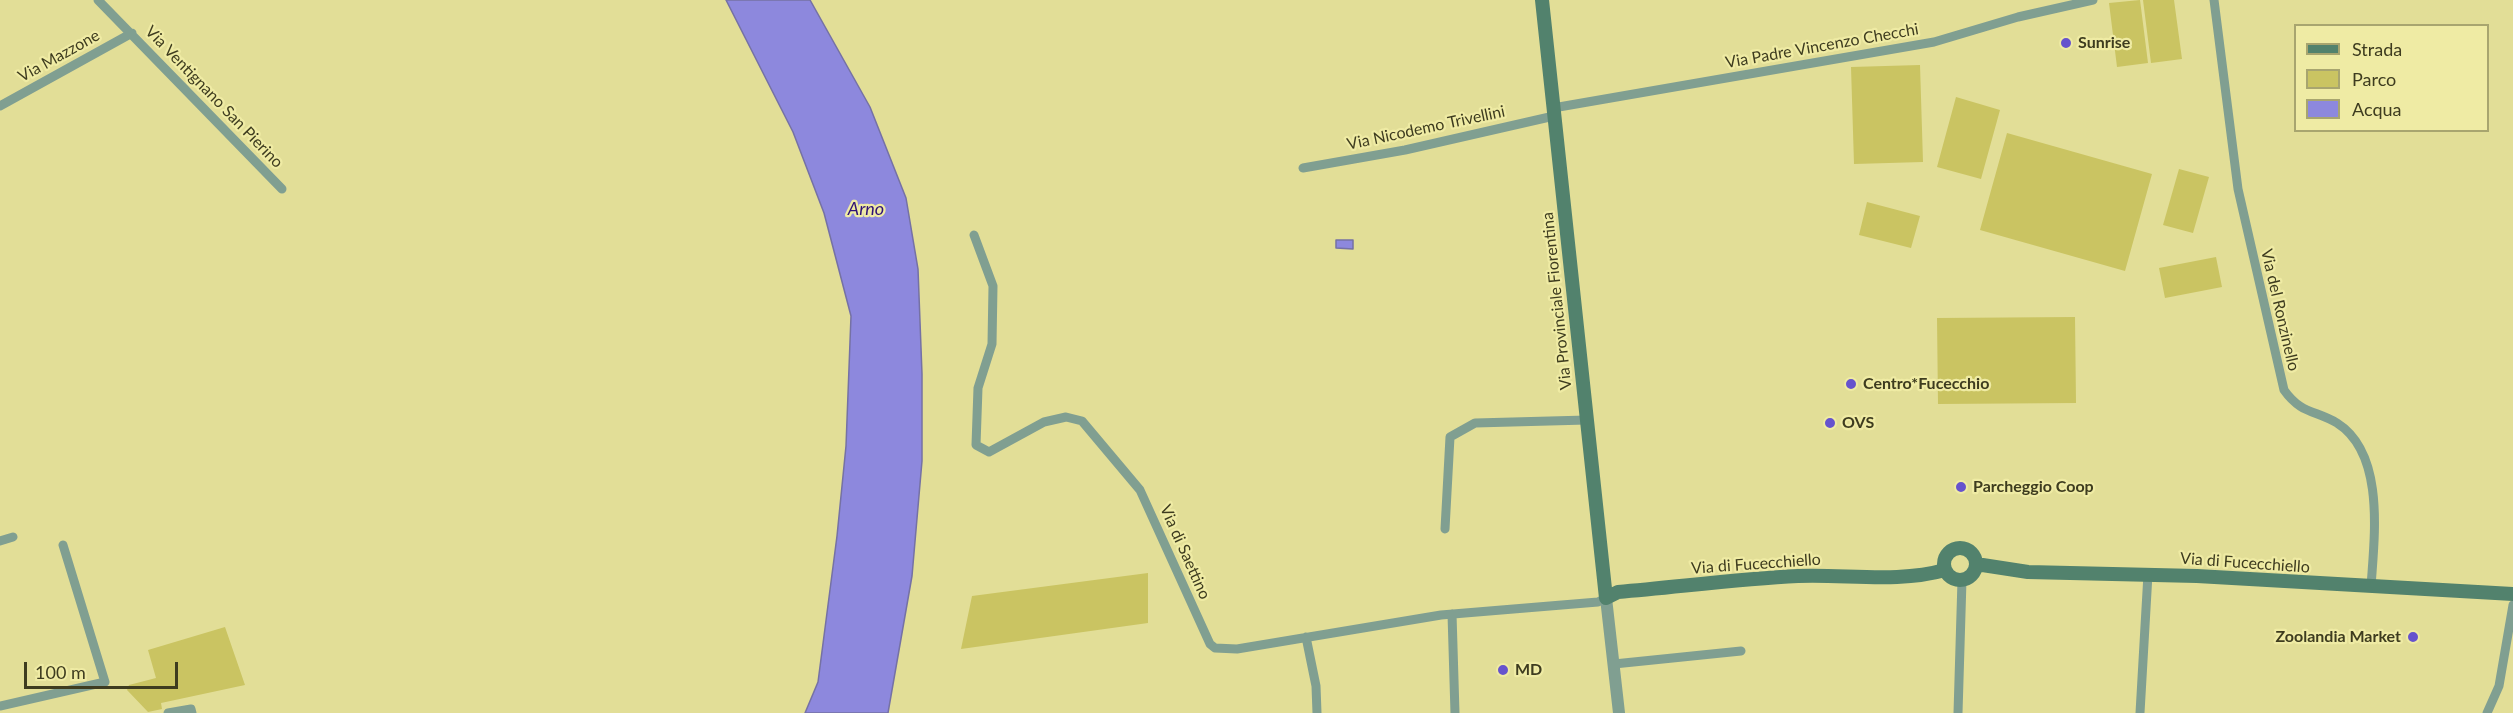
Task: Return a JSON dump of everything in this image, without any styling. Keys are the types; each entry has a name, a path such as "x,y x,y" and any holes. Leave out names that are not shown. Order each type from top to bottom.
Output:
{"main road":[{"name":"Via Provinciale Fiorentina","path":"1542,0 1606,598"},
{"name":"Via di Fucecchiello","path":"1606,598 1618,592 1797,576 1931,574 1945,570 1947,554 1956,549 1970,552 1976,564 2028,572 2148,574 2513,594"},
{"path":"1945,570 1952,578 1962,580 1970,576 1976,564"}],"street":[{"name":"Via Ventignano San Pierino","path":"98,0 282,189"},
{"name":"Via Padre Vincenzo Checchi","path":"1553,112 1934,42 2018,17 2093,0"},
{"name":"Via del Ronzinello","path":"2214,0 2238,189 2284,390 2303,411 2336,423 2346,431 2362,457 2372,488 2375,507 2371,587"},
{"name":"Via Mazzone","path":"0,106 132,33"},
{"name":"Via Nicodemo Trivellini","path":"1303,168 1405,150 1553,112"},
{"name":"Via di Saettino","path":"974,236 993,286 992,344 978,388 976,445 989,452 1044,422 1066,417 1082,421 1140,490 1210,644 1225,650 1452,614 1598,602 1606,598"},
{"path":"1445,529 1450,436 1476,423 1587,420"},
{"path":"0,541 13,537"},
{"path":"0,706 105,682 63,545"},
{"path":"2140,713 2148,574"},
{"path":"1958,713 1962,580"},
{"path":"1606,598 1619,713"},
{"path":"2487,713 2499,686 2513,605"},
{"path":"1452,614 1455,713"},
{"path":"1306,638 1316,686 1317,713"},
{"path":"1614,664 1741,651"},
{"path":"168,713 191,710 192,713"}],"green space":[{"path":"2140,0 2148,63 2117,67 2109,3"},
{"path":"2143,0 2174,0 2182,59 2151,63"},
{"path":"1920,65 1923,162 1854,164 1851,67"},
{"path":"1956,97 2000,110 1981,179 1937,167"},
{"path":"2007,133 2152,174 2125,271 1980,230"},
{"path":"2179,169 2209,177 2193,233 2163,225"},
{"path":"1867,202 1920,216 1911,248 1859,235"},
{"path":"2216,257 2222,287 2165,298 2159,268"},
{"path":"2075,317 2076,403 1938,404 1937,318"},
{"path":"1148,573 1148,623 961,649 972,596"},
{"path":"225,627 245,685 161,703 162,709 148,712 127,690 129,685 156,678 148,650"}],"water":[{"name":"Arno","path":"726,0 810,0 870,107 906,198 918,269 922,374 922,461 912,576 888,713 805,713 818,682 837,536 846,446 851,316 824,213 793,132"},
{"path":"1336,240 1353,240 1353,249 1336,248"}],"place":[{"name":"Sunrise","path":"2066,43"},
{"name":"Centro*Fucecchio","path":"1851,384"},
{"name":"OVS","path":"1830,423"},
{"name":"Parcheggio Coop","path":"1961,487"},
{"name":"Zoolandia Market","path":"2413,637"},
{"name":"MD","path":"1503,670"}]}
